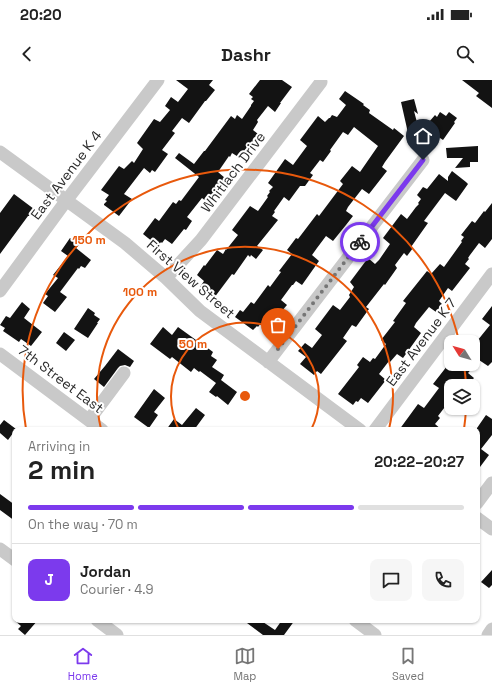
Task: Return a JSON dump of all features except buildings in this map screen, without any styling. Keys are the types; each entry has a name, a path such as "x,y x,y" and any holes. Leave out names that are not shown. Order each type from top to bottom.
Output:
{"street":[{"name":"East Avenue K 4","path":"0,291 158,80"},
{"name":"Whitlach Drive","path":"166,278 201,240 321,82"},
{"name":"First View Street","path":"0,152 124,243 166,278 200,310 356,427"},
{"path":"268,362 423,160"},
{"name":"East Avenue K 7","path":"377,427 492,274"},
{"name":"7th Street East","path":"0,354 98,427"},
{"path":"89,420 124,373"},
{"path":"480,499 492,483"},
{"path":"480,520 492,529"},
{"path":"0,549 12,558"},
{"path":"101,623 117,635"},
{"path":"359,623 375,635"},
{"path":"488,635 492,629"}],"way so far":[{"path":"278,349 360,242"}],"route":[{"path":"360,242 423,160"}]}
